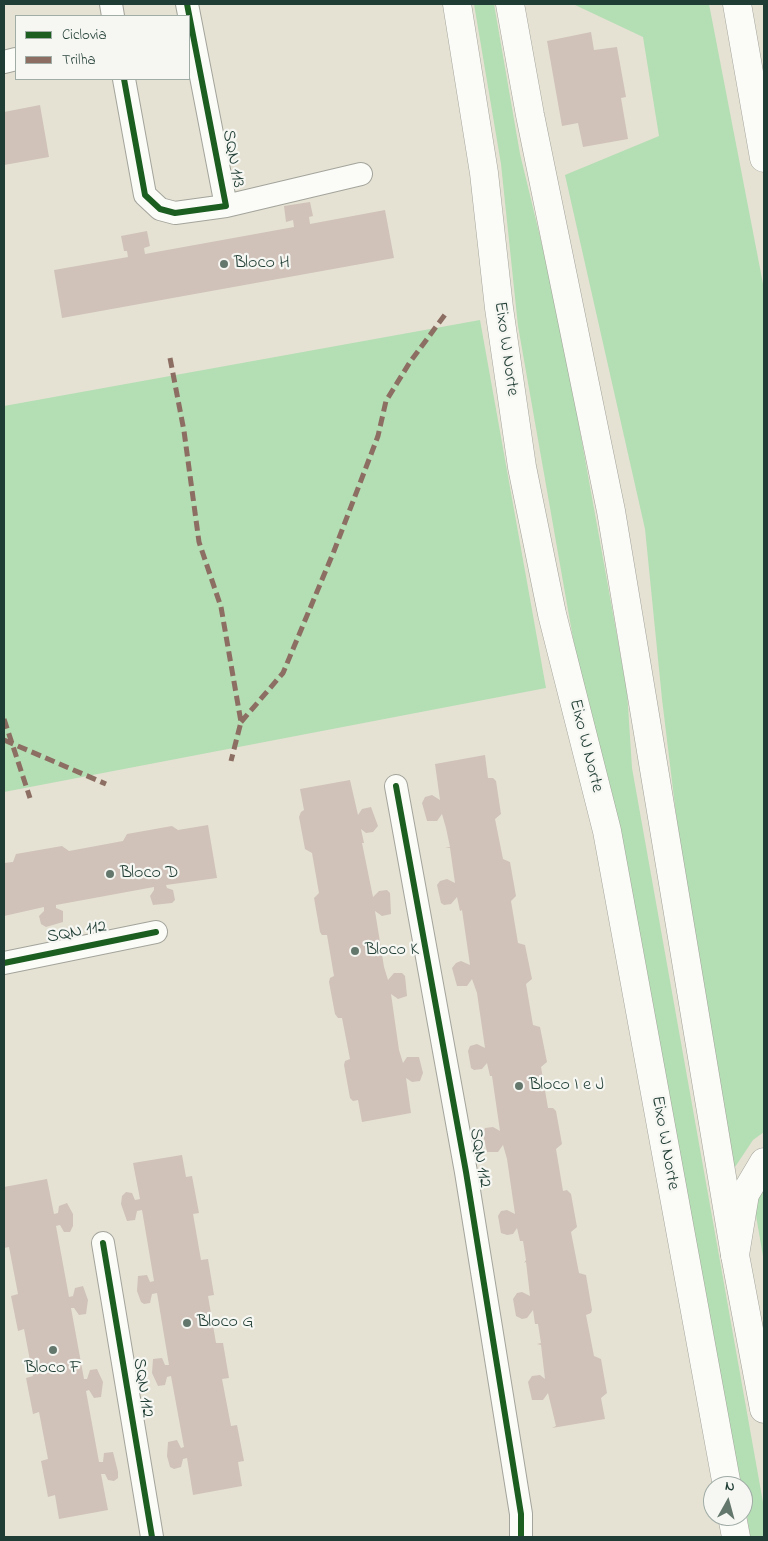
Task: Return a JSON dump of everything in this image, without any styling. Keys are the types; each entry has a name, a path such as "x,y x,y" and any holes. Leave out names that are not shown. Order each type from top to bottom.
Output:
{"main road":[{"name":"Eixo W Norte","path":"457,4 484,173 499,308 522,467 552,614 607,832 724,1476"},
{"path":"510,4 530,115 611,511 735,1256 764,1409"},
{"path":"737,4 764,158"},
{"path":"735,1256 745,1194 764,1162"}],"street":[{"name":"SQN 113","path":"190,20 226,206"},
{"name":"SQN 113","path":"124,80 145,195 160,210 192,212 226,206 361,174"},
{"name":"SQN 112","path":"396,786 466,1172 521,1514 521,1537"},
{"name":"SQN 112","path":"4,963 156,932"},
{"name":"SQN 112","path":"103,1243 152,1537"}],"green space":[{"path":"474,4 494,4 520,154 559,315 627,691 632,768 764,1508 764,1537 750,1537 748,1526 753,1526 753,1476 739,1476 652,1007 577,661 518,326 501,164"},
{"path":"573,4 709,4 764,289 764,1132 753,1140 731,1173 693,954 662,699 645,529 565,175 659,136 643,37"},
{"path":"480,320 546,688 4,792 4,406"},
{"path":"764,1180 764,1262 754,1204"}],"building":[{"path":"591,32 594,50 617,47 626,97 621,98 628,139 583,147 578,123 562,126 547,41"},
{"path":"40,105 49,157 4,165 4,112"},
{"name":"Bloco H","path":"310,202 313,216 309,217 310,224 385,210 394,258 62,318 54,270 128,257 127,251 124,251 121,236 147,231 150,246 144,248 145,254 294,227 293,220 286,222 284,206"},
{"name":"Bloco I e J","path":"485,755 488,778 493,778 496,781 501,814 495,819 503,859 510,862 516,896 511,901 518,943 525,945 532,979 526,984 533,1025 540,1027 547,1062 541,1067 548,1108 553,1108 556,1111 562,1144 556,1149 563,1191 567,1190 571,1194 577,1227 571,1232 579,1273 586,1275 592,1310 591,1313 586,1315 594,1356 601,1359 607,1393 601,1398 605,1419 552,1428 556,1426 548,1393 543,1400 532,1400 528,1382 532,1376 540,1375 545,1379 541,1345 537,1344 541,1343 538,1324 535,1324 533,1310 527,1318 522,1319 516,1316 513,1299 517,1293 522,1292 530,1296 526,1262 524,1263 526,1260 523,1241 520,1241 517,1228 513,1234 501,1233 498,1216 501,1211 507,1210 515,1214 507,1159 503,1145 498,1152 487,1152 483,1134 485,1128 493,1127 500,1131 492,1076 490,1076 487,1063 482,1069 474,1070 471,1068 468,1051 470,1046 477,1044 485,1048 477,993 472,979 467,986 457,986 452,968 461,961 470,965 462,910 460,911 457,897 451,904 444,905 441,903 437,885 440,881 447,879 455,883 450,848 445,848 450,847 442,814 437,821 427,821 422,803 425,797 432,795 440,800 435,764"},
{"name":"Bloco K","path":"350,780 358,815 362,809 371,807 378,826 373,832 366,833 361,829 364,843 362,843 373,897 379,891 387,890 390,893 391,914 382,916 375,911 384,967 388,980 394,973 402,973 405,976 407,996 398,999 391,994 399,1050 403,1063 407,1057 419,1057 423,1073 420,1081 412,1082 406,1078 411,1113 362,1122 358,1100 353,1101 350,1098 344,1065 345,1061 350,1059 342,1018 338,1018 335,1014 329,982 330,978 334,976 327,935 322,935 320,932 314,898 319,893 312,853 305,849 299,817 304,810 300,789"},
{"name":"Bloco D","path":"208,825 217,878 166,885 167,888 173,890 175,900 172,903 153,905 150,896 154,887 56,905 56,908 63,911 63,922 46,927 41,924 39,916 44,911 44,907 4,916 4,863 13,862 16,854 62,846 69,851 123,841 127,834 172,826 178,830"},
{"name":"Bloco G","path":"182,1155 186,1177 192,1176 199,1213 193,1214 201,1260 208,1259 214,1295 208,1296 216,1343 223,1343 229,1378 222,1379 231,1426 237,1425 244,1461 238,1462 242,1486 193,1495 187,1458 183,1459 181,1467 174,1469 170,1467 167,1456 168,1442 177,1440 181,1448 184,1447 171,1376 167,1377 165,1385 158,1386 152,1373 153,1359 162,1358 165,1365 169,1365 157,1293 152,1294 150,1303 144,1304 141,1302 137,1291 138,1276 147,1275 150,1282 154,1281 142,1210 137,1211 135,1220 127,1221 121,1204 122,1196 126,1192 132,1193 135,1200 140,1199 133,1163"},
{"name":"Bloco F","path":"47,1179 54,1214 58,1213 59,1206 67,1203 73,1214 73,1226 70,1232 64,1232 60,1225 56,1226 69,1297 73,1296 75,1288 83,1286 88,1300 86,1314 79,1315 74,1308 71,1308 84,1379 87,1379 90,1370 97,1369 103,1382 101,1397 94,1398 89,1390 86,1391 99,1462 103,1462 104,1453 113,1452 118,1472 118,1478 114,1481 108,1480 105,1474 101,1474 108,1510 59,1519 55,1495 48,1497 41,1461 48,1459 39,1412 33,1414 26,1378 33,1376 24,1329 18,1331 11,1296 18,1294 9,1247 4,1248 4,1187"}],"marked path":[{"path":"241,722 283,673 334,551 378,436 386,401 410,362 447,312"},
{"path":"170,358 184,431 199,542 221,607 241,722 231,761"},
{"path":"4,719 30,798"},
{"path":"4,740 106,784"}],"cycle path":[{"path":"187,4 189,15"},
{"path":"124,80 145,195 160,209 175,213 226,206 190,20"},
{"path":"396,786 466,1172 521,1514 521,1537"},
{"path":"4,963 156,932"},
{"path":"103,1243 152,1537"}],"place":[{"name":"Bloco H","path":"224,264"},
{"name":"Bloco D","path":"110,874"},
{"name":"Bloco K","path":"355,951"},
{"name":"Bloco I e J","path":"519,1086"},
{"name":"Bloco G","path":"187,1323"},
{"name":"Bloco F","path":"53,1350"}]}
